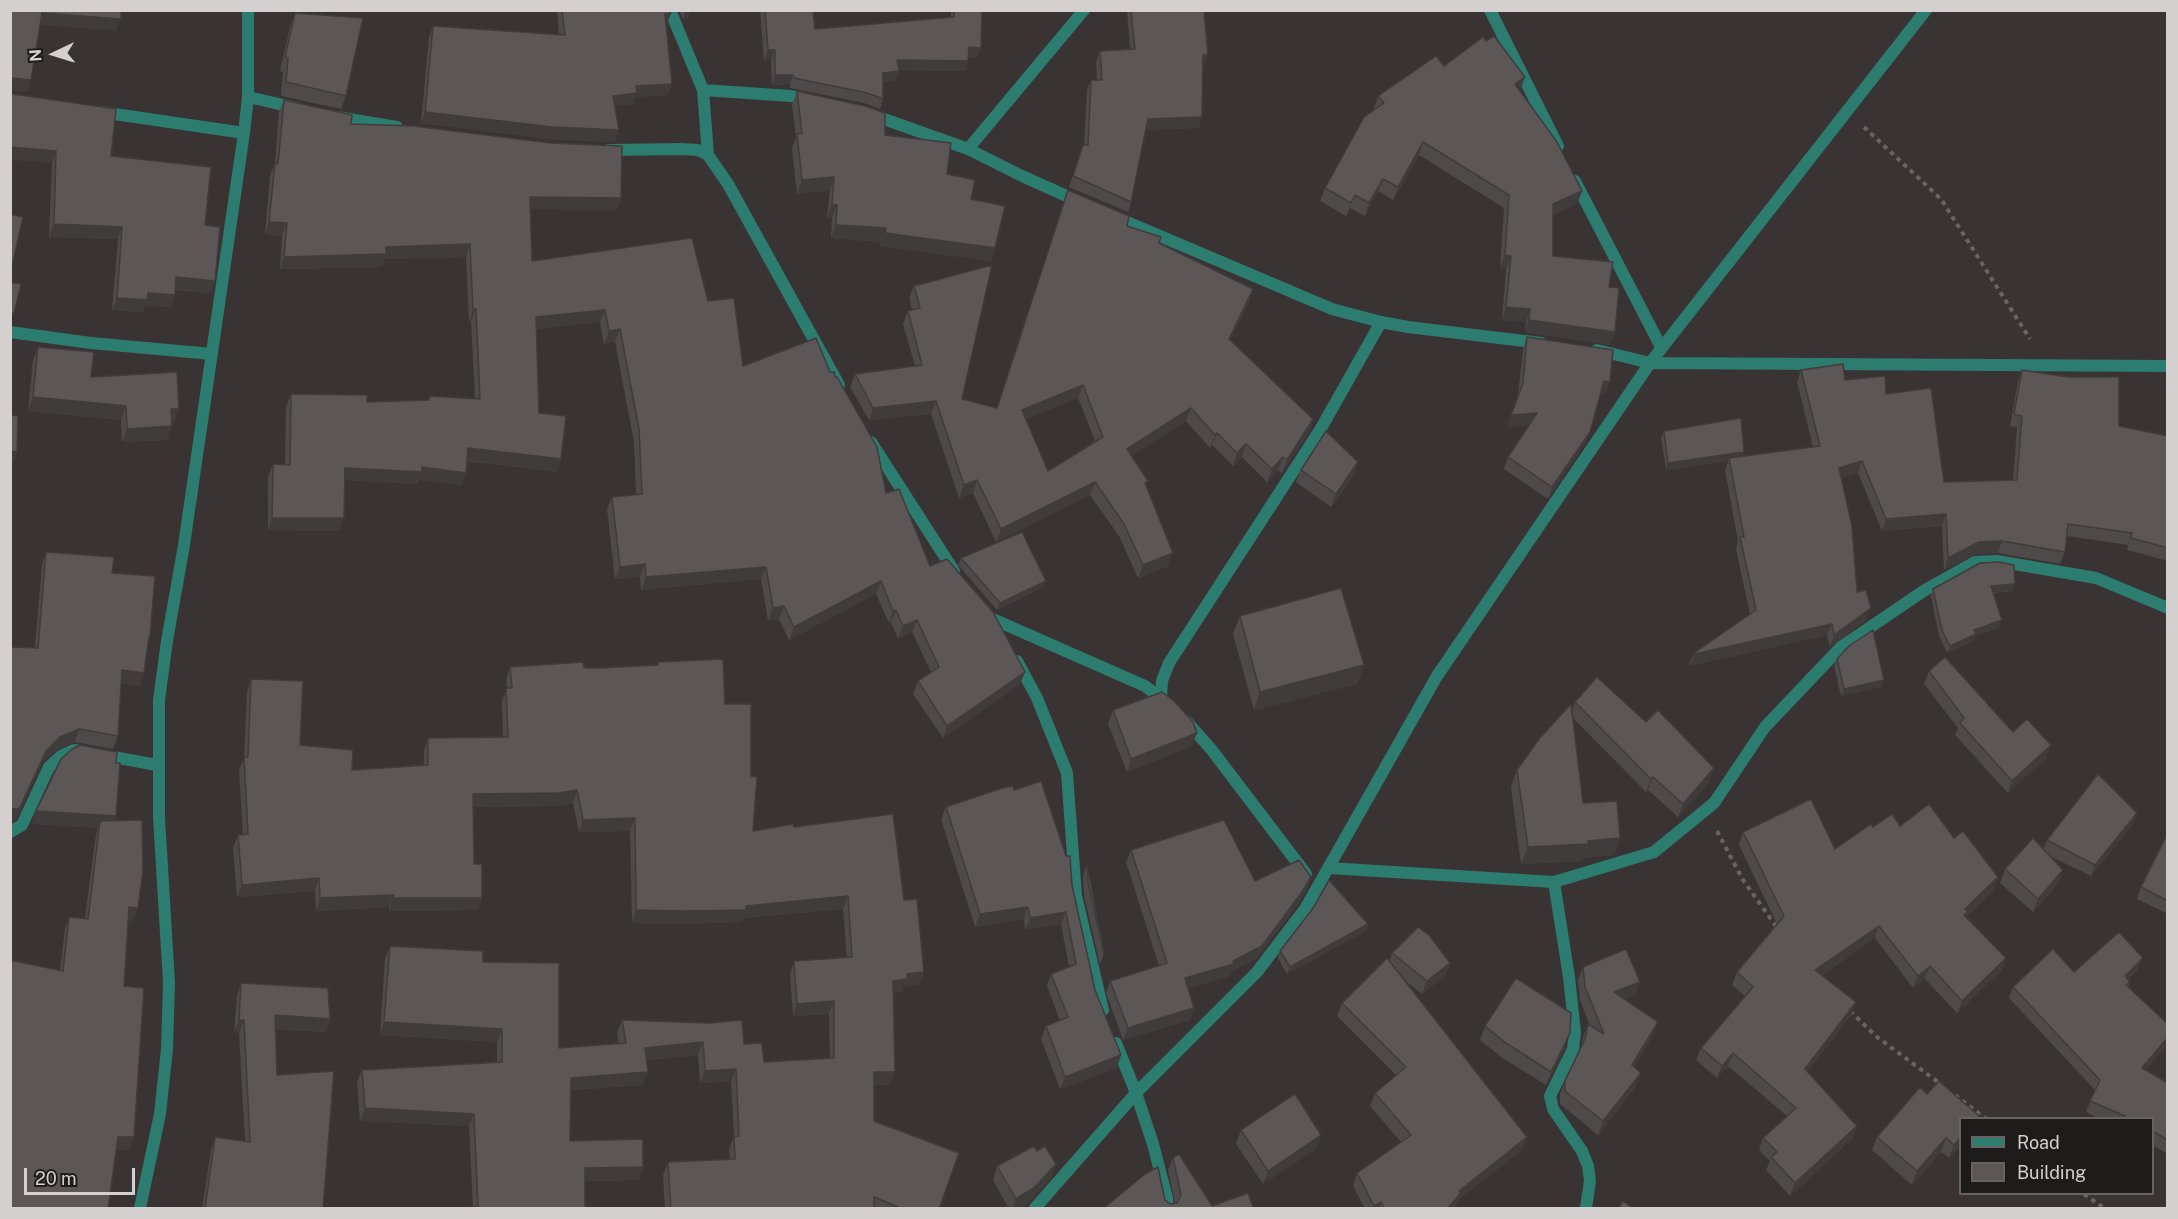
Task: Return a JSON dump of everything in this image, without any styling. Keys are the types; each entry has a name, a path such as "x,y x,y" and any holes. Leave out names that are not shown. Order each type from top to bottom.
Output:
{"street":[{"path":"140,1209 160,1114 167,1049 169,983 157,765 159,700 166,641 184,545 244,133 248,97 248,10"},
{"path":"968,149 1084,10"},
{"path":"1490,10 1561,154"},
{"path":"1035,1209 1136,1093 1257,972 1317,889 1437,676 1650,363 1926,10"},
{"path":"675,13 703,90 708,156"},
{"path":"703,90 791,96 821,102"},
{"path":"248,97 304,110"},
{"path":"92,110 244,133"},
{"path":"862,111 968,149 1022,176 1332,309 1381,322 1548,344"},
{"path":"326,115 405,129"},
{"path":"592,149 698,150 708,156 728,184 843,392"},
{"path":"1571,174 1661,348"},
{"path":"1161,698 1162,681 1168,663 1320,430 1381,322"},
{"path":"10,332 91,343 212,354"},
{"path":"1583,348 1650,363 2168,366"},
{"path":"866,434 946,563 960,579"},
{"path":"1329,868 1554,882 1654,852 1714,803 1766,727 1841,647 1925,590 1975,562 1997,561 2096,578 2168,608"},
{"path":"1168,1209 1153,1144 1136,1093 1099,1001 1076,896 1067,773 1037,698 992,616 1145,686 1179,712 1211,749 1317,889"},
{"path":"10,832 22,825 48,767 61,756 74,750 157,765"},
{"path":"1554,882 1571,989 1575,1032 1573,1049 1551,1096 1553,1110 1582,1151 1588,1166 1590,1181 1586,1209"}],"path":[{"path":"1849,110 1880,143 1941,199 2046,365"},
{"path":"1706,810 1743,880 1782,935"},
{"path":"1842,1004 1877,1036 1982,1117"},
{"path":"2086,1195 2104,1209"}],"building":[{"path":"10,10 121,10 121,19 42,13 31,80 10,79"},
{"path":"562,10 670,10 671,13 665,14 672,84 636,86 637,93 613,96 619,130 552,127 425,112 433,26 565,35"},
{"path":"765,10 813,10 815,29 954,17 954,10 982,10 981,48 969,47 968,61 897,60 899,71 883,73 883,99 867,93 794,78 793,75 775,75 775,50 768,50"},
{"path":"1131,10 1204,10 1208,55 1203,55 1202,117 1148,119 1131,202 1073,176 1083,145 1088,145 1091,80 1102,80 1100,51 1135,49"},
{"path":"295,13 363,18 346,96 286,82 288,58 285,57"},
{"path":"1494,36 1525,77 1515,84 1557,142 1582,191 1553,204 1553,256 1613,262 1609,287 1619,288 1615,332 1529,320 1530,309 1506,307 1511,256 1505,255 1509,195 1423,142 1398,187 1383,179 1369,203 1355,195 1351,203 1325,188 1364,117 1384,103 1378,96 1436,56 1444,66 1483,37 1486,41"},
{"path":"797,91 865,106 885,113 885,135 951,143 947,174 975,180 971,199 1005,206 995,248 885,233 886,228 836,225 837,205 832,204 834,177 802,180 797,134 802,133"},
{"path":"10,92 116,109 111,156 211,167 205,225 220,227 215,281 176,277 175,295 148,293 147,300 117,298 122,227 54,224 56,151 10,147"},
{"path":"284,100 352,115 351,124 414,126 551,143 622,146 621,198 530,197 532,261 692,238 708,301 734,298 743,366 816,338 830,372 834,372 877,447 886,493 899,489 930,566 947,559 993,612 1025,672 947,726 918,681 939,667 917,620 903,626 896,610 893,611 881,581 794,627 784,606 773,608 766,567 646,577 645,564 620,567 612,497 642,494 639,429 620,329 609,331 605,310 536,317 539,413 566,416 561,459 468,448 466,473 422,467 422,472 345,468 344,518 272,518 273,464 290,465 291,394 367,395 367,402 429,400 430,396 480,399 476,309 473,309 470,244 386,247 386,254 284,257 287,223 269,222 275,163 278,164"},
{"path":"1068,190 1129,216 1127,226 1161,237 1159,243 1253,289 1229,339 1313,419 1287,460 1283,457 1272,469 1246,444 1237,453 1217,433 1215,435 1191,408 1127,449 1148,481 1145,483 1173,553 1143,565 1124,524 1095,482 1001,529 977,480 964,485 936,401 873,408 855,374 922,365 908,311 920,308 914,286 992,265 962,399 997,408","holes":["1083,385 1103,437 1048,471 1022,410"]},
{"path":"10,214 23,217 10,275"},
{"path":"10,282 21,284 14,313 10,314"},
{"path":"1527,337 1613,350 1610,382 1604,381 1590,432 1552,487 1508,457 1537,413 1511,415 1523,383"},
{"path":"38,347 94,352 91,377 177,372 179,409 171,409 172,426 127,429 126,406 33,397"},
{"path":"1843,364 1845,380 1885,376 1886,394 1931,388 1944,482 2017,480 2022,416 2014,414 2022,370 2068,377 2119,377 2119,426 2168,436 2168,548 2131,538 2132,533 2068,524 2065,552 2002,541 1979,542 1948,558 1946,514 1886,519 1862,461 1839,468 1852,526 1857,592 1866,590 1871,608 1834,635 1832,624 1694,654 1756,610 1740,537 1744,537 1729,458 1820,446 1801,370"},
{"path":"10,415 18,416 17,452 10,451"},
{"path":"1741,418 1744,452 1668,463 1664,431"},
{"path":"1326,431 1358,462 1336,494 1301,470"},
{"path":"1022,532 1046,581 1000,603 961,558"},
{"path":"46,552 114,557 112,573 155,576 150,637 144,673 122,670 118,736 79,729 60,737 46,751 17,809 10,808 10,647 38,648"},
{"path":"1999,562 2014,565 2015,584 1991,586 2002,620 1974,630 1976,634 1950,646 1942,630 1933,589 1980,563"},
{"path":"1341,588 1364,665 1260,692 1240,616"},
{"path":"1873,630 1884,680 1844,689 1837,659 1849,646"},
{"path":"1945,657 2013,732 2027,719 2051,745 2012,781 1960,723 1964,718 1929,671"},
{"path":"723,659 725,704 751,704 751,776 757,777 753,831 793,824 794,827 893,814 904,900 917,899 924,972 907,974 907,979 893,981 895,1072 874,1072 874,1121 959,1153 939,1209 903,1209 874,1197 874,1209 671,1209 668,1162 735,1159 734,1137 739,1136 736,1069 705,1071 703,1042 645,1048 648,1072 571,1078 570,1141 643,1139 643,1167 585,1168 585,1209 471,1209 471,1207 478,1207 474,1114 365,1108 362,1070 502,1062 502,1029 384,1022 390,946 483,951 483,962 559,963 559,1048 626,1043 622,1020 710,1023 742,1020 744,1044 762,1043 764,1062 834,1058 834,1001 797,1004 794,961 852,957 848,896 746,906 746,910 636,910 635,818 583,820 577,790 559,793 473,794 474,864 482,864 482,898 393,898 394,895 320,898 319,878 242,885 238,835 248,834 244,757 248,757 251,679 303,681 300,745 353,750 352,770 428,765 428,738 508,737 506,688 512,688 510,667 583,662 586,668 600,668"},
{"path":"1597,677 1646,722 1658,710 1714,768 1683,804 1653,777 1651,779 1575,702"},
{"path":"1162,692 1174,701 1193,722 1197,733 1131,759 1113,710"},
{"path":"1571,704 1583,803 1617,801 1620,838 1588,841 1588,844 1528,847 1517,770 1539,739"},
{"path":"80,745 117,752 116,763 120,763 116,816 36,811 61,759"},
{"path":"2098,774 2137,813 2095,865 2047,840"},
{"path":"1041,781 1066,856 1070,856 1072,885 1095,990 1121,1055 1065,1077 1046,1026 1068,1017 1051,974 1076,964 1066,912 1030,918 1028,907 980,914 946,807 1002,788 1013,786 1014,790"},
{"path":"1811,799 1835,849 1871,824 1873,827 1892,814 1900,826 1929,804 1954,838 1963,831 1998,877 1965,909 1968,912 1964,915 2006,958 1962,1001 1930,966 1918,976 1879,926 1815,970 1856,1002 1805,1069 1857,1126 1795,1183 1771,1157 1777,1152 1763,1138 1796,1108 1733,1053 1722,1066 1701,1048 1753,987 1737,972 1784,916 1743,832"},
{"path":"142,820 143,870 138,908 129,907 124,986 144,988 134,1137 118,1137 108,1209 10,1209 10,960 63,971 69,917 88,919 100,821"},
{"path":"1224,820 1255,881 1299,860 1311,877 1262,946 1233,961 1234,964 1185,978 1194,1008 1128,1028 1110,981 1167,963 1131,850"},
{"path":"2168,833 2168,901 2141,887"},
{"path":"2033,838 2063,870 2038,899 2005,869"},
{"path":"1087,865 1104,953 1088,883"},
{"path":"1329,880 1368,924 1290,967 1280,951 1314,907"},
{"path":"1418,927 1429,935 1450,963 1427,981 1392,953"},
{"path":"2119,932 2143,958 2125,976 2130,982 2126,985 2168,1024 2168,1037 2142,1068 2168,1083 2168,1140 2154,1132 2154,1117 2125,1117 2090,1101 2100,1080 2013,987 2053,949 2074,972"},
{"path":"1626,949 1640,982 1614,992 1658,1022 1632,1065 1641,1073 1603,1121 1565,1091 1565,1081 1585,1039 1588,1024 1604,1034 1585,987 1583,967"},
{"path":"1387,958 1527,1137 1459,1191 1461,1193 1447,1209 1385,1209 1381,1202 1374,1206 1357,1173 1411,1135 1375,1093 1406,1067 1342,1003"},
{"path":"1516,978 1571,1013 1570,1033 1551,1072 1506,1043 1485,1026"},
{"path":"241,983 328,988 330,1019 275,1015 277,1075 334,1071 323,1209 205,1209 215,1137 250,1142 244,1020 239,1020"},
{"path":"1939,1081 1979,1116 1959,1117 1959,1139 1954,1145 1946,1138 1917,1171 1877,1137 1920,1087 1927,1094"},
{"path":"1295,1094 1321,1135 1268,1171 1241,1130"},
{"path":"1034,1146 1037,1151 1045,1146 1056,1164 1035,1187 1016,1199 997,1166"},
{"path":"1179,1154 1212,1206 1248,1193 1254,1209 1103,1209 1145,1174 1158,1167 1165,1200 1170,1204 1177,1203 1181,1195 1173,1158"},
{"path":"1623,1201 1634,1209 1618,1209"}]}
